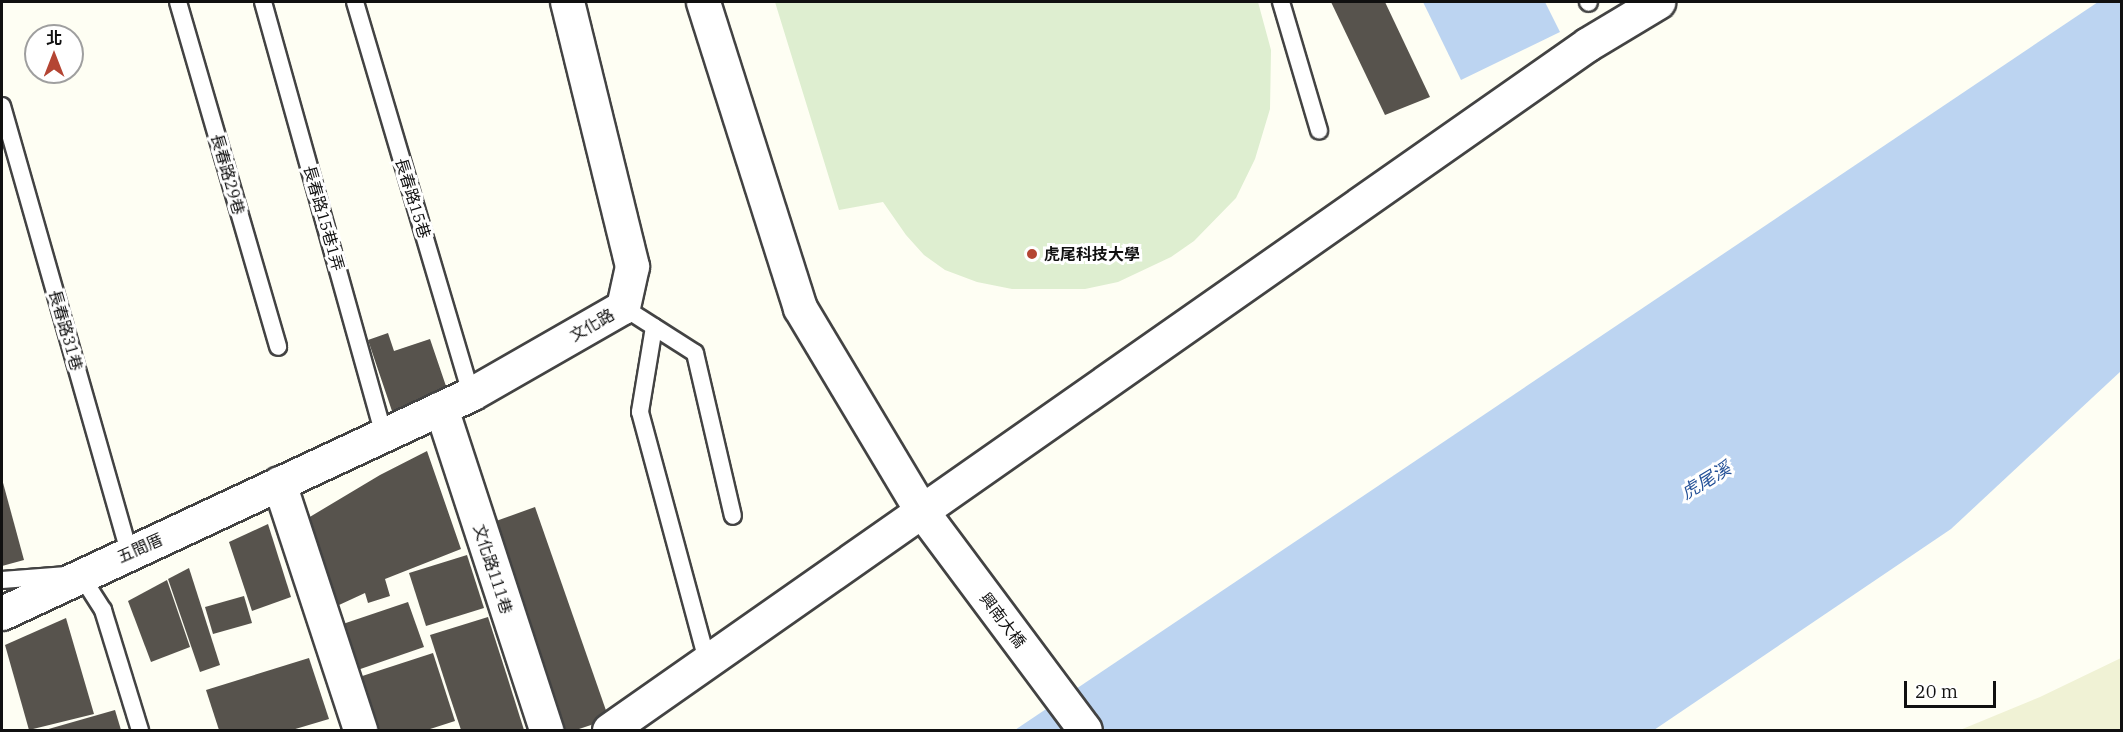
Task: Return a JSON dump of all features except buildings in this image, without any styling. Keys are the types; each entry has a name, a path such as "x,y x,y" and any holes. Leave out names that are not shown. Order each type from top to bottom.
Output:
{"street":[{"name":"文化路","path":"279,483 471,394 623,307 632,266 567,2"},
{"path":"703,2 800,308 921,510"},
{"path":"609,730 1588,45 1658,2"},
{"name":"文化路111巷","path":"441,408 546,730"},
{"path":"279,483 360,730"},
{"name":"五間厝","path":"2,613 80,574 130,554 279,483"},
{"name":"興南大橋","path":"921,510 1085,730"}],"lane":[{"name":"長春路29巷","path":"178,2 278,347"},
{"name":"長春路15巷1弄","path":"263,2 384,434"},
{"name":"長春路15巷","path":"354,2 471,394"},
{"path":"1281,2 1319,130"},
{"name":"長春路31巷","path":"2,106 130,554"},
{"path":"623,307 695,353 733,516"},
{"path":"654,327 640,412 707,660"},
{"path":"2,580 80,574 103,610 140,730"}],"green space":[{"path":"775,2 1258,2 1271,50 1270,109 1255,159 1236,198 1194,241 1171,257 1118,282 1085,289 1012,289 977,282 945,270 924,255 906,235 883,202 839,210"},
{"path":"2121,658 2121,730 1960,730 2040,697"}],"water":[{"path":"1423,2 1545,2 1560,32 1461,80"},
{"name":"虎尾溪","path":"2098,2 2121,2 2121,371 1951,529 1654,730 1015,730"}],"place":[{"name":"虎尾科技大學","path":"1032,254"}]}
